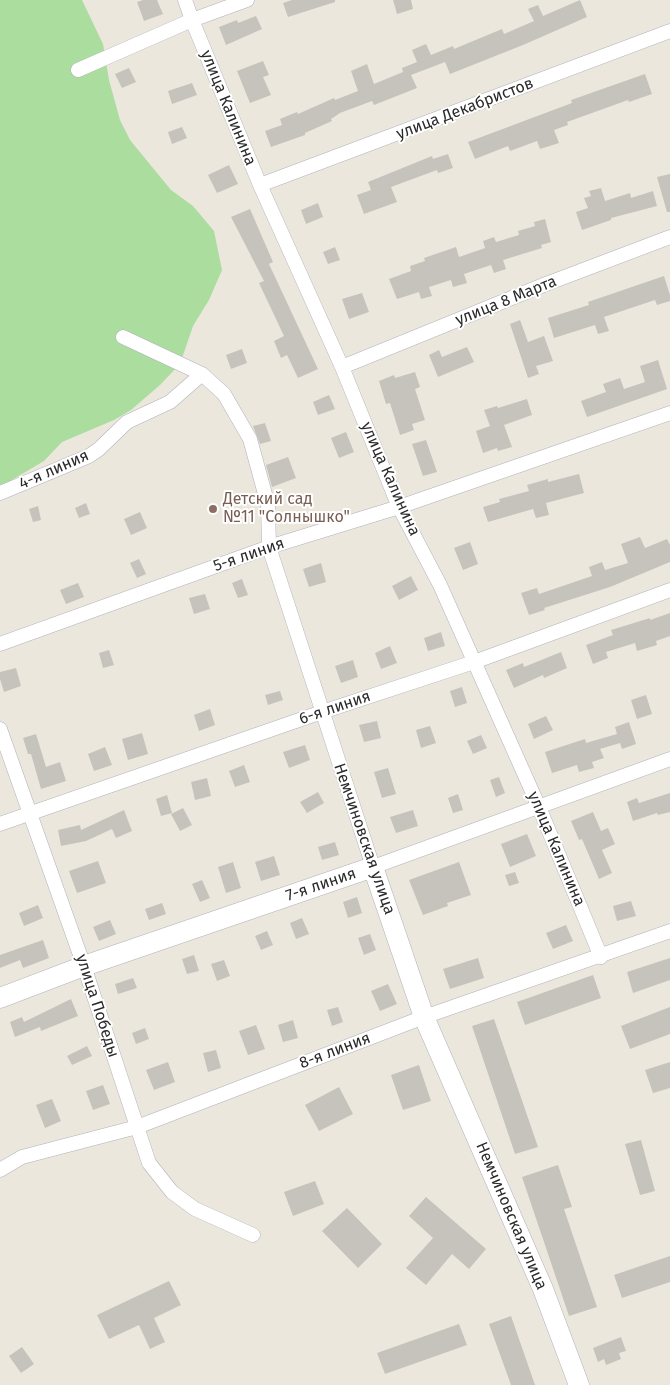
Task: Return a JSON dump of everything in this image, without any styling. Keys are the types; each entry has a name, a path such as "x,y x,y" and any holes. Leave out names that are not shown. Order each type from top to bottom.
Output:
{"main road":[{"name":"7-я линия","path":"0,998 84,966 373,867"},
{"name":"Немчиновская улица","path":"373,867 424,1017 543,1289 579,1385"}],"street":[{"name":"улица Калинина","path":"185,0 260,186 342,367 400,507 440,585 539,807 601,956"},
{"path":"78,70 192,20 247,0"},
{"name":"улица Декабристов","path":"260,186 670,32"},
{"name":"улица 8 Марта","path":"342,367 546,284 670,237"},
{"name":"Немчиновская улица","path":"124,337 202,374 224,394 250,439 268,505 269,547 373,867"},
{"name":"4-я линия","path":"0,493 89,456 127,422 170,402 202,374"},
{"name":"5-я линия","path":"0,644 269,547 400,507 670,413"},
{"name":"6-я линия","path":"0,824 322,712 474,662 670,590"},
{"name":"улица Победы","path":"0,729 84,966 149,1163 172,1192 195,1209 253,1235"},
{"name":"7-я линия","path":"373,867 670,759"},
{"name":"8-я линия","path":"0,1170 22,1157 136,1127 424,1017 670,931"}],"green space":[{"path":"0,0 82,0 103,44 109,80 120,120 130,140 171,190 193,206 214,231 222,270 209,300 193,326 180,364 160,385 131,410 114,420 62,442 44,461 0,487"}],"building":[{"path":"157,0 163,14 144,21 137,2"},
{"path":"292,0 335,0 335,2 288,17 283,3"},
{"path":"393,0 411,0 413,9 397,14"},
{"path":"580,0 587,17 450,74 445,62 411,75 417,88 374,105 372,101 340,113 331,119 332,121 305,133 305,135 271,147 265,131 282,125 280,119 297,112 298,114 334,98 335,100 358,91 351,71 367,64 374,84 403,72 402,68 417,62 412,50 426,44 431,55 453,46 454,49 502,29 504,34 534,21 528,9 538,5 543,16"},
{"path":"256,16 262,29 226,45 219,27 237,20 238,23"},
{"path":"263,61 269,75 263,77 271,95 250,103 237,71"},
{"path":"129,68 136,82 122,88 115,74"},
{"path":"645,74 652,94 629,102 628,100 567,122 568,125 554,130 559,143 540,149 537,141 510,151 508,146 475,159 468,142 572,103 571,100"},
{"path":"192,83 197,95 172,104 168,91"},
{"path":"182,127 187,138 172,144 168,132"},
{"path":"448,154 453,168 438,173 437,170 391,187 397,202 364,214 357,195 371,190 368,182 432,156 433,159"},
{"path":"229,165 238,184 217,193 208,175"},
{"path":"670,174 670,212 667,212 657,177"},
{"path":"601,188 605,201 630,193 631,198 653,191 657,206 611,218 611,220 582,230 576,212 588,208 584,198 591,196 589,191"},
{"path":"318,203 323,217 306,224 301,210"},
{"path":"250,209 273,262 269,264 318,369 298,378 287,355 281,358 274,341 284,336 259,283 264,281 231,217"},
{"path":"545,219 551,242 541,245 542,248 503,260 506,269 494,273 491,265 464,274 467,283 453,287 451,280 429,287 432,296 421,299 419,292 397,299 389,279 411,271 410,266 425,261 424,258 456,247 459,257 485,248 483,241 494,237 496,242 519,235 518,231 535,226 534,222"},
{"path":"335,247 340,260 328,264 323,252"},
{"path":"664,276 670,301 657,305 655,300 604,317 609,331 598,334 595,325 554,338 548,318 589,305 588,302"},
{"path":"362,293 369,312 349,319 342,299"},
{"path":"520,320 528,342 544,336 553,361 536,366 539,374 528,378 510,324"},
{"path":"467,347 474,362 438,377 429,355 439,350 442,357"},
{"path":"242,349 247,363 231,369 226,355"},
{"path":"658,360 667,389 587,417 581,401 606,392 603,384 620,378 624,389 645,382 640,366"},
{"path":"415,372 420,387 415,389 425,420 412,424 414,430 400,435 390,403 386,404 379,381 394,375 395,378"},
{"path":"329,395 335,409 318,415 313,402"},
{"path":"527,399 532,415 504,425 512,447 498,451 497,448 483,453 476,431 490,426 484,410 497,406 498,408"},
{"path":"265,423 271,441 260,444 253,426"},
{"path":"346,432 354,452 339,458 331,438"},
{"path":"426,440 437,472 423,476 412,444"},
{"path":"288,457 296,478 272,487 266,465"},
{"path":"579,474 584,493 546,503 549,515 536,518 533,509 488,522 483,507 500,502 499,499 529,491 527,485 548,479 548,482"},
{"path":"86,503 90,514 79,518 75,508"},
{"path":"38,506 41,520 33,522 29,509"},
{"path":"140,512 147,528 131,535 124,519"},
{"path":"640,537 645,548 667,539 670,545 670,562 610,587 544,608 545,610 529,615 521,593 537,588 539,594 592,576 589,567 602,562 605,570 628,563 621,544"},
{"path":"470,542 478,564 463,570 454,548"},
{"path":"139,559 146,574 137,578 130,563"},
{"path":"321,563 326,582 309,587 303,569"},
{"path":"411,576 418,590 399,600 392,586"},
{"path":"242,579 248,595 238,598 232,583"},
{"path":"78,583 84,597 66,604 60,590"},
{"path":"205,594 210,609 194,614 189,598"},
{"path":"670,613 670,636 656,641 657,645 637,651 635,643 606,652 608,658 593,664 586,645 613,635 611,630"},
{"path":"441,632 445,646 428,651 424,638"},
{"path":"390,646 397,663 381,669 375,653"},
{"path":"109,650 114,665 103,668 99,653"},
{"path":"561,652 567,668 544,678 543,675 514,688 506,670 523,663 524,667"},
{"path":"353,660 358,677 341,683 335,666"},
{"path":"16,668 21,686 4,692 0,672"},
{"path":"462,687 467,703 455,707 450,691"},
{"path":"280,691 283,700 268,705 265,695"},
{"path":"646,695 652,714 637,719 631,700"},
{"path":"210,709 215,725 199,731 194,715"},
{"path":"546,716 553,730 534,739 528,724"},
{"path":"377,721 381,738 364,742 359,725"},
{"path":"629,722 636,744 622,749 620,743 600,749 604,758 592,762 594,768 579,772 577,765 552,773 545,752 585,739 586,743 617,734 615,727"},
{"path":"430,726 436,743 421,748 416,730"},
{"path":"142,733 148,754 128,760 122,739"},
{"path":"36,734 46,767 60,762 66,781 41,789 31,754 28,754 23,738"},
{"path":"481,735 487,748 473,754 467,741"},
{"path":"305,745 310,760 289,768 283,752"},
{"path":"105,747 112,765 94,771 88,754"},
{"path":"244,765 250,782 235,787 229,771"},
{"path":"388,768 396,794 382,798 374,772"},
{"path":"499,777 505,793 496,797 490,780"},
{"path":"207,778 211,796 195,800 191,782"},
{"path":"318,792 324,803 307,813 300,802"},
{"path":"670,793 670,812 658,815 657,813 633,821 627,802 637,798 639,803"},
{"path":"458,794 463,810 453,813 448,798"},
{"path":"167,795 172,813 161,816 156,799"},
{"path":"183,808 192,825 180,831 171,814"},
{"path":"124,810 132,831 116,838 112,829 86,841 61,846 58,830 80,825 81,830"},
{"path":"413,810 418,826 396,833 390,817"},
{"path":"593,812 601,831 608,828 615,844 602,850 612,873 599,879 582,839 579,840 571,821"},
{"path":"527,834 536,856 510,867 501,844"},
{"path":"335,842 339,855 322,860 318,847"},
{"path":"274,856 280,875 261,881 255,862"},
{"path":"98,861 106,883 77,893 69,871"},
{"path":"233,862 241,888 226,893 218,867"},
{"path":"459,862 471,895 447,903 448,906 423,915 409,880"},
{"path":"515,872 519,883 509,886 505,875"},
{"path":"202,880 210,898 200,902 192,884"},
{"path":"357,897 362,913 348,918 343,902"},
{"path":"631,901 636,916 617,921 613,906"},
{"path":"162,903 166,914 149,920 145,909"},
{"path":"38,905 43,918 24,926 19,913"},
{"path":"302,918 309,934 296,939 290,923"},
{"path":"110,920 116,934 99,941 93,927"},
{"path":"566,925 573,941 553,949 546,933"},
{"path":"267,931 273,945 261,950 255,936"},
{"path":"370,934 376,950 364,955 358,938"},
{"path":"43,940 49,958 23,968 20,960 0,968 0,955"},
{"path":"194,955 199,971 187,974 182,959"},
{"path":"478,958 484,978 450,989 443,969"},
{"path":"670,958 670,980 633,993 627,972"},
{"path":"224,960 230,976 217,981 211,964"},
{"path":"593,975 601,998 525,1025 517,1002"},
{"path":"133,978 137,988 118,994 115,984"},
{"path":"388,984 397,1004 380,1011 371,991"},
{"path":"71,999 78,1016 41,1031 40,1027 15,1037 10,1022 22,1017 24,1022"},
{"path":"338,1007 343,1022 332,1026 327,1010"},
{"path":"670,1007 670,1034 630,1049 621,1026"},
{"path":"494,1019 538,1147 515,1154 472,1026"},
{"path":"293,1020 298,1038 283,1042 278,1025"},
{"path":"256,1025 265,1049 248,1055 239,1031"},
{"path":"145,1028 149,1039 136,1044 132,1033"},
{"path":"87,1046 92,1056 72,1065 67,1056"},
{"path":"216,1050 221,1068 208,1072 203,1053"},
{"path":"168,1062 175,1082 154,1090 146,1070"},
{"path":"670,1062 670,1088 653,1093 645,1070"},
{"path":"419,1065 431,1101 403,1110 391,1075"},
{"path":"103,1085 110,1104 93,1110 86,1091"},
{"path":"339,1087 353,1114 319,1131 305,1105"},
{"path":"52,1099 61,1121 45,1128 36,1105"},
{"path":"641,1140 655,1191 640,1195 625,1144"},
{"path":"558,1165 572,1207 564,1209 597,1307 569,1316 522,1177"},
{"path":"315,1181 324,1204 293,1216 284,1192"},
{"path":"426,1197 486,1249 469,1269 452,1254 426,1285 406,1268 433,1238 409,1216"},
{"path":"347,1208 382,1244 358,1268 322,1231"},
{"path":"670,1256 670,1282 622,1298 614,1275"},
{"path":"169,1281 181,1305 154,1318 165,1342 150,1349 139,1325 109,1339 97,1315"},
{"path":"511,1316 535,1385 511,1385 489,1324"},
{"path":"459,1324 467,1345 385,1374 377,1353"},
{"path":"621,1337 626,1351 619,1353 621,1359 606,1365 604,1359 598,1362 593,1348"},
{"path":"22,1347 34,1364 21,1373 9,1356"}],"place":[{"name":"Детский сад №11 \"Солнышко\"","path":"213,509"}]}
